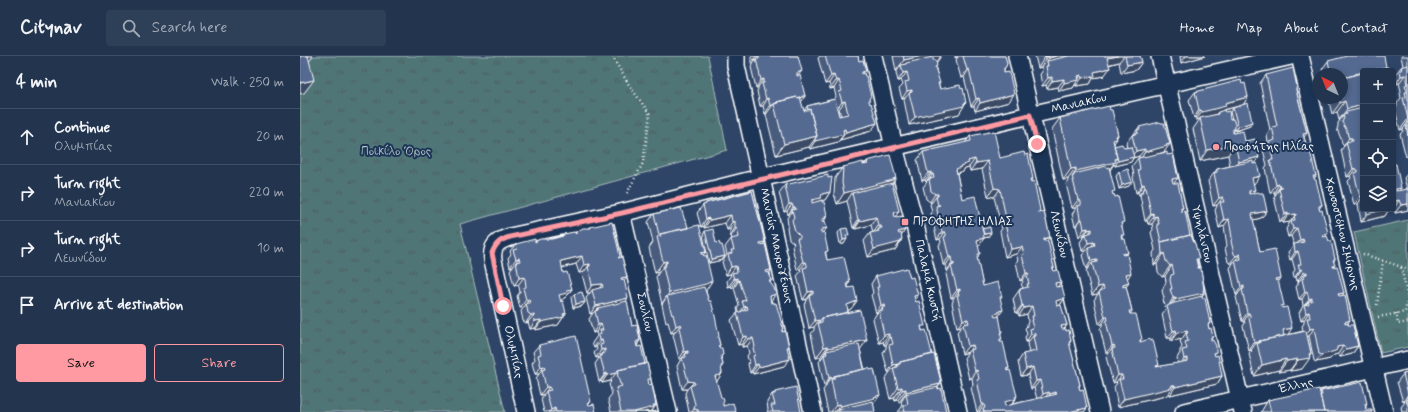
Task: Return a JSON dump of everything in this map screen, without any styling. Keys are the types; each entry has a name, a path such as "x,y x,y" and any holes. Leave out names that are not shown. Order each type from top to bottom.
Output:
{"street":[{"name":"Μαντώς Μαυρογένους","path":"736,56 736,66 760,178 813,412"},
{"name":"Παλαμά Κωστή","path":"873,56 894,147 914,221 958,412"},
{"name":"Λεωνίδου","path":"1017,56 1100,412"},
{"name":"Υψηλάντου","path":"1160,56 1242,405"},
{"name":"Μανιακίου","path":"495,246 500,240 510,237 622,213 760,178 1166,83 1291,56"},
{"name":"Χρυσοστόμου Σμύρνης","path":"1300,56 1345,248 1369,318 1373,368 1384,412"},
{"name":"Σουλίου","path":"622,213 668,412"},
{"name":"Ολυμπίας","path":"495,246 492,253 493,260 526,412"},
{"name":"Έλλης","path":"1184,412 1242,405 1373,368 1408,360"}],"path":[{"path":"612,56 629,85 650,114 643,163 622,204 622,213"},
{"path":"1345,248 1408,269"},
{"path":"1384,261 1369,318 1405,312 1408,298 1401,267"},
{"path":"1396,313 1398,324 1408,322"}],"green space":[{"name":"Ποικίλο Όρος","path":"300,56 708,56 727,150 460,224 505,412 300,412"},
{"path":"1408,220 1408,347 1381,353 1354,232"}],"building":[{"path":"300,56 308,56 314,80 300,83"},
{"path":"759,56 798,56 802,71 797,73 797,76 800,75 805,96 802,96 802,98 797,97 777,102 770,106 768,98 766,99 762,83 764,83 764,79 761,80 756,59 759,59"},
{"path":"825,56 858,56 859,61 863,60 866,71 862,72 862,74 864,73 866,76 871,96 869,101 877,123 846,132 845,129 843,130 844,134 815,141 817,136 810,109 808,110 807,106 835,99 839,116 848,114 845,101 842,102 839,92 842,91 839,80 836,81 834,75 831,76"},
{"path":"903,56 922,56 904,60"},
{"path":"963,56 1005,56 1007,63 1006,67 1004,68 1004,73 1009,72 1014,94 980,103 979,98 976,99 969,69 967,70"},
{"path":"1069,56 1118,56 1107,58 1110,68 1094,72 1095,76 1082,78 1081,75 1078,76 1079,80 1064,83 1064,79 1052,81 1052,77 1048,78 1046,66 1048,66 1047,61"},
{"path":"1125,56 1140,56 1142,62 1127,65"},
{"path":"1347,56 1384,56 1386,67 1360,68 1360,73 1348,77 1348,68 1330,68 1328,61"},
{"path":"933,57 933,60 936,60 937,66 935,67 940,83 938,83 940,89 960,85 961,89 963,88 966,103 964,103 964,106 915,117 909,93 912,92 912,90 907,91 905,82 909,81 907,72 903,73 901,65"},
{"path":"1408,65 1407,91 1405,85 1407,84 1405,75 1401,76 1400,70 1402,70 1401,67"},
{"path":"1293,68 1297,87 1296,90 1307,133 1303,134 1308,151 1310,151 1316,176 1313,176 1316,180 1322,205 1319,206 1319,208 1320,211 1322,210 1328,233 1322,235 1323,237 1327,236 1329,241 1331,241 1335,259 1333,260 1335,265 1333,267 1337,266 1344,293 1338,294 1339,296 1345,295 1350,320 1345,322 1345,324 1348,323 1348,325 1353,325 1358,346 1346,349 1343,346 1337,347 1337,350 1322,355 1319,354 1314,328 1310,329 1307,318 1310,318 1309,312 1306,313 1304,305 1309,304 1308,301 1312,301 1312,298 1309,299 1307,291 1305,292 1302,279 1304,278 1303,275 1307,274 1307,272 1303,273 1302,269 1300,270 1298,265 1301,264 1298,251 1295,252 1294,244 1304,242 1303,239 1300,240 1297,228 1293,229 1291,221 1295,220 1294,216 1296,214 1285,214 1279,189 1282,188 1279,184 1276,185 1270,160 1273,160 1269,142 1275,140 1272,127 1277,126 1266,75"},
{"path":"1360,74 1360,106 1347,109 1346,104 1348,104 1348,77"},
{"path":"1241,80 1242,84 1245,83 1248,97 1225,103 1226,106 1202,112 1199,110 1195,92"},
{"path":"1405,92 1408,92 1408,119 1403,98 1406,97"},
{"path":"800,97 804,111 810,109 817,136 784,144 774,104"},
{"path":"1248,103 1252,122 1238,127 1233,108"},
{"path":"1109,106 1110,110 1112,110 1118,135 1116,136 1117,139 1113,140 1117,158 1115,159 1116,162 1076,171 1076,168 1071,169 1060,118"},
{"path":"1360,109 1360,197 1354,173 1358,172 1358,170 1356,170 1356,168 1353,169 1346,142 1353,141 1352,138 1349,138 1342,122 1344,118 1343,115 1347,114 1346,112"},
{"path":"1224,110 1225,112 1229,111 1230,119 1233,119 1235,124 1233,133 1243,131 1245,141 1255,139 1259,157 1239,162 1235,144 1207,150 1200,118 1218,114 1218,112"},
{"path":"1160,122 1164,123 1170,144 1145,152 1145,149 1136,151 1132,135 1138,133 1137,130 1140,129 1139,127"},
{"path":"994,131 1000,158 1024,152 1025,155 1028,154 1033,179 1030,179 1031,182 1034,181 1040,210 1039,213 1044,212 1050,237 1044,239 1044,241 1048,241 1054,268 1052,268 1053,271 1058,270 1061,282 1055,283 1056,287 1062,286 1065,298 1056,301 1057,306 1061,305 1067,325 1061,326 1062,329 1066,329 1066,331 1069,330 1071,341 1069,342 1080,385 1079,387 1080,390 1083,389 1087,408 1068,412 984,412 983,409 985,408 984,404 982,404 977,380 979,379 977,370 975,371 970,350 974,349 973,345 968,346 963,324 969,323 968,319 963,320 957,295 959,295 958,291 960,291 960,289 957,290 951,266 954,265 954,263 952,263 951,257 949,257 944,237 946,236 946,233 942,232 936,206 940,205 938,205 936,197 938,194 931,191 929,179 934,178 931,172 928,173 923,152 971,141 970,136","holes":["975,159 976,163 988,161 994,188 1000,189 1007,223 1005,224 1011,249 1022,247 1024,254 1022,255 1026,273 1029,275 1027,276 1029,284 1027,284 1028,287 1020,289 1019,291 1024,308 1032,306 1034,316 1032,316 1033,320 1031,320 1033,328 1030,329 1031,334 1035,333 1035,336 1033,336 1036,351 1023,354 1026,369 1033,367 1036,381 1040,380 1043,394 1049,392 1050,394 1056,392 1057,394 1005,406 1004,402 1016,399 1015,397 1017,396 1010,370 1007,371 1006,369 1009,368 1003,342 1000,342 1000,339 1002,339 1000,333 1002,332 999,316 995,317 994,314 1003,310 1000,297 1002,297 998,282 983,286 977,257 978,254 980,254 977,240 984,238 975,196 962,199 956,169 969,163 968,161"]},
{"path":"1122,144 1124,148 1131,147 1134,157 1118,161 1114,146"},
{"path":"1167,152 1167,155 1173,154 1178,178 1172,179 1173,183 1178,183 1183,208 1181,208 1181,210 1182,212 1185,211 1190,235 1161,242 1157,224 1159,224 1157,216 1154,217 1153,213 1151,214 1146,187 1144,184 1142,185 1138,170 1140,169 1138,158"},
{"path":"890,155 896,178 844,193 842,183 843,167 863,162 863,165 868,164 867,161"},
{"path":"1253,161 1253,164 1257,163 1260,176 1252,178 1255,190 1249,191 1249,194 1258,192 1263,193 1267,211 1252,214 1260,252 1275,249 1281,278 1275,279 1276,281 1278,280 1284,305 1281,306 1282,308 1287,307 1292,328 1283,330 1284,336 1259,341 1258,343 1254,343 1249,318 1250,315 1247,313 1242,289 1244,289 1244,286 1241,287 1235,260 1241,259 1240,254 1236,256 1234,254 1229,219 1224,220 1220,202 1224,202 1223,197 1219,198 1214,173 1217,172 1217,169"},
{"path":"1396,164 1401,188 1396,189"},
{"path":"1106,166 1107,168 1109,167 1115,191 1112,192 1115,197 1118,196 1124,222 1121,223 1124,235 1121,235 1122,239 1125,239 1128,253 1122,254 1127,254 1131,273 1126,274 1129,283 1123,285 1123,287 1126,286 1132,311 1129,311 1130,314 1136,314 1142,339 1140,342 1150,339 1150,341 1153,340 1159,365 1156,367 1188,361 1188,358 1184,359 1182,350 1187,349 1185,342 1188,341 1186,333 1188,333 1187,331 1177,333 1176,330 1173,331 1167,306 1202,296 1202,298 1205,298 1210,323 1208,324 1209,329 1211,328 1213,337 1211,337 1211,340 1213,340 1216,346 1216,352 1214,353 1215,356 1218,355 1222,376 1175,387 1175,385 1172,385 1171,388 1124,399 1119,379 1123,379 1122,375 1118,375 1112,349 1115,348 1114,345 1112,346 1106,321 1108,320 1107,316 1105,317 1099,292 1104,289 1103,286 1098,287 1092,263 1097,262 1097,260 1091,261 1088,247 1095,245 1094,242 1088,243 1086,234 1092,232 1092,229 1084,229 1082,219 1080,219 1078,206 1081,205 1081,202 1078,200 1072,176 1074,176 1074,174"},
{"path":"1128,169 1132,182 1122,185 1119,172"},
{"path":"828,175 828,178 832,177 830,192 822,194 821,198 812,200 812,203 822,200 822,202 824,202 827,215 825,216 826,218 822,219 822,222 825,221 827,228 820,231 821,233 824,232 828,251 825,252 827,260 844,257 850,282 847,283 848,288 854,287 857,301 847,305 848,312 822,318 819,322 819,320 815,321 809,296 813,294 813,291 808,292 803,268 807,267 807,265 806,262 803,262 797,238 800,238 800,236 795,231 792,220 794,217 792,210 796,209 792,204 789,204 785,185"},
{"path":"892,183 899,211 894,213 895,217 902,216 905,230 898,232 899,234 901,233 901,242 874,249 870,233 879,231 878,229 882,228 881,226 878,226 876,217 860,221 858,220 852,193"},
{"path":"1408,189 1408,204 1401,205 1399,200 1396,201 1396,191"},
{"path":"752,191 765,242 760,243 760,245 765,244 771,270 766,271 767,273 769,272 771,281 769,281 776,294 770,296 771,303 776,303 783,328 782,332 785,331 789,347 787,347 790,359 759,367 758,364 755,365 753,356 755,355 753,348 755,347 753,338 748,339 747,336 743,337 737,313 748,309 747,306 744,307 742,301 746,300 739,280 737,281 737,278 734,279 732,273 737,272 736,266 731,267 728,254 732,253 731,250 734,250 731,239 739,237 737,228 735,228 735,221 732,222 731,215 710,220 709,218 706,219 703,205"},
{"path":"681,208 688,228 659,235 654,214"},
{"path":"612,222 620,256 618,258 622,257 627,277 621,278 622,280 624,279 628,298 596,306 592,290 603,287 602,284 592,285 588,266 590,266 590,264 584,265 582,256 561,261 563,273 567,272 572,289 567,290 567,293 559,295 561,302 563,301 566,313 563,314 564,317 541,322 541,320 535,321 534,315 528,313 526,303 530,303 529,299 526,300 523,288 526,287 525,279 524,277 519,278 516,262 520,261 519,258 516,259 513,250 517,249 516,244 535,239 535,242 540,239 552,239 574,232 576,234 576,232 583,228 591,228 590,227"},
{"path":"699,225 706,252 701,254 704,256 706,255 712,281 706,284 669,293 663,267 666,266 665,263 667,263 667,261 663,262 657,237 661,236 660,234"},
{"path":"990,227 991,233 984,234 982,229"},
{"path":"847,228 849,235 846,235 847,239 843,240 841,229"},
{"path":"713,229 716,243 719,242 720,245 722,245 725,256 712,259 705,231"},
{"path":"1191,235 1195,243 1199,259 1196,259 1198,268 1201,268 1204,293 1176,299 1173,298 1170,289 1172,289 1170,280 1171,275 1174,274 1172,265 1170,266 1166,261 1164,253 1162,254 1161,242"},
{"path":"907,268 910,278 913,277 918,295 914,296 916,302 919,301 925,326 921,326 922,331 926,330 932,354 900,362 898,365 893,365 889,345 893,344 889,334 884,335 879,311 883,310 882,307 885,307 884,305 881,305 876,276"},
{"path":"704,287 709,301 711,301 719,336 720,345 718,346 719,348 722,348 723,355 721,356 723,365 721,366 722,373 721,375 715,376 721,397 724,401 723,406 733,403 736,412 699,412 698,410 694,409 695,404 690,386 695,384 694,382 688,381 682,358 686,357 685,354 688,353 688,351 684,352 679,327 682,326 681,324 676,326 667,296"},
{"path":"582,292 585,302 576,304 574,294"},
{"path":"627,301 632,326 637,325 640,340 636,342 637,347 641,346 645,364 618,370 616,373 607,375 607,373 605,374 600,356 605,353 605,349 601,350 600,345 603,344 602,340 599,340 598,335 601,334 600,330 603,330 601,324 598,325 595,311 598,310 598,308"},
{"path":"860,310 867,340 828,348 828,346 824,347 818,323 822,322 822,318"},
{"path":"1306,331 1311,353 1309,354 1310,358 1287,361 1286,359 1262,365 1257,343 1260,343 1259,341"},
{"path":"576,336 591,402 588,403 589,405 594,404 596,412 556,412 555,408 551,410 546,391 551,390 549,387 546,387 542,370 545,369 544,366 541,367 538,355 541,354 539,345"},
{"path":"859,344 864,369 834,376 832,379 831,377 829,378 824,355 827,354 826,351"},
{"path":"934,354 941,382 940,384 906,392 906,389 902,390 902,387 898,388 893,368 898,367 897,365 900,364 900,362"},
{"path":"647,363 651,379 648,379 649,386 652,385 656,405 653,405 654,407 634,412 621,412 616,388 622,386 617,373 619,373 618,370"},
{"path":"869,368 870,370 874,369 880,395 874,397 875,398 841,406 840,404 836,405 831,379 834,379 834,376"},
{"path":"1408,373 1408,394 1403,374"},
{"path":"1362,382 1367,404 1365,404 1366,410 1372,410 1372,412 1324,412 1320,395 1322,395 1321,391"},
{"path":"796,387 801,412 773,412 771,405 775,405 772,394"},
{"path":"938,387 938,389 941,388 946,412 905,412 903,405 908,404 906,394"},
{"path":"1319,389 1324,412 1271,412 1268,400"},
{"path":"873,401 875,412 839,412 839,409"}],"place":[{"name":"Προφήτης Ηλίας","path":"1216,147"},
{"name":"ΠΡΟΦΗΤΗΣ ΗΛΙΑΣ","path":"905,222"}],"route":[{"path":"503,306 492,253 500,240 622,213 760,178 1030,115 1037,144"}]}
